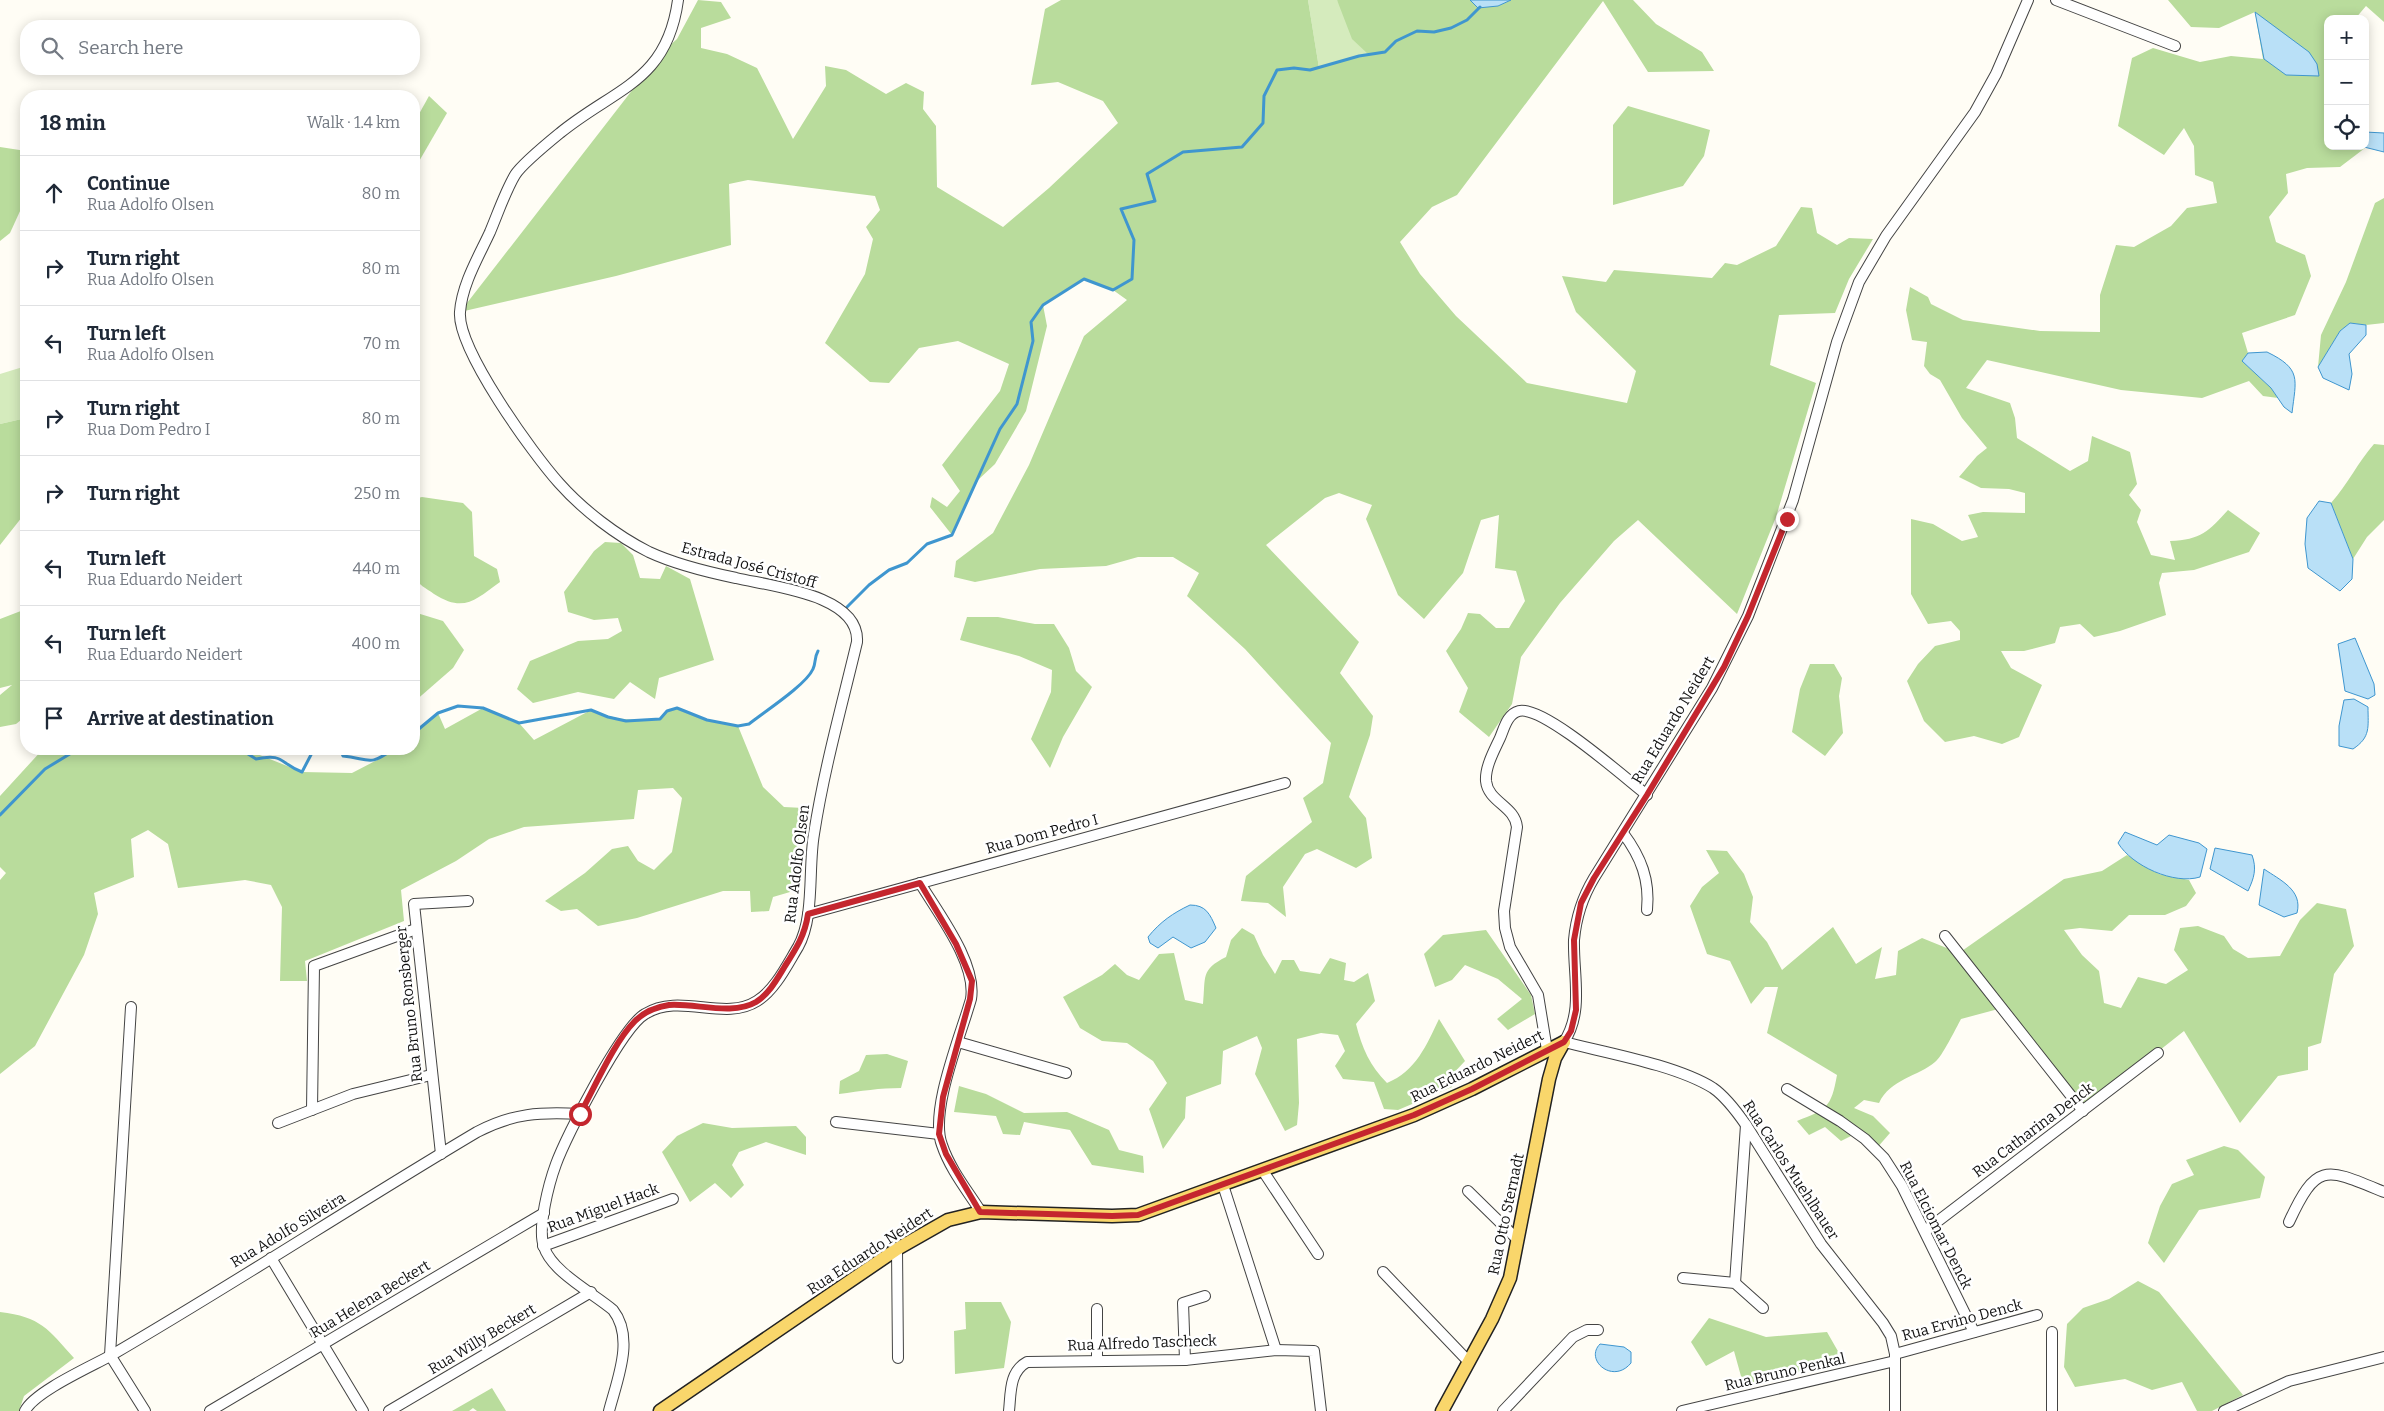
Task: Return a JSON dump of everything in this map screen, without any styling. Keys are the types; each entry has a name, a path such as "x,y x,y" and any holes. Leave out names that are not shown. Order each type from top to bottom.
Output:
{"main road":[{"name":"Rua Eduardo Neidert","path":"660,1411 897,1249 948,1220 980,1212 1126,1216 1149,1211 1263,1171 1442,1104 1564,1042"},
{"name":"Rua Otto Sternadt","path":"1442,1411 1507,1288 1549,1078 1555,1058 1564,1042"}],"street":[{"name":"Estrada José Cristoff","path":"678,0 675,24 661,53 640,79 561,132 516,173 468,279 460,312 464,336 506,413 560,484 603,524 649,552 692,568 785,588 824,600 844,613 856,627 858,634 854,653"},
{"name":"Rua Eduardo Neidert","path":"1564,1042 1571,1031 1576,1010 1574,940 1581,903 1594,878 1647,795 1724,667 1748,616 1789,513 1837,342 1859,282 1886,236 1986,95 2028,0"},
{"path":"2056,0 2175,46"},
{"name":"Rua Adolfo Olsen","path":"543,1246 542,1228 544,1213 555,1166 580,1114 622,1039 635,1021 651,1010 669,1005 736,1008 756,1002 769,990 799,944 804,934 808,914 811,854 816,821 854,653"},
{"path":"1547,1050 1538,995 1510,946 1505,928 1504,911 1516,822 1511,812 1491,794 1486,784 1486,771 1508,719 1517,712 1537,713 1553,722 1647,795"},
{"name":"Rua Dom Pedro I","path":"808,914 1285,783"},
{"path":"1623,832 1642,862 1648,889 1647,910"},
{"path":"920,883 956,944 972,981 970,999 943,1097 939,1134 946,1154 980,1212"},
{"name":"Rua Bruno Ronsberger","path":"440,1154 414,904 468,901"},
{"path":"312,1110 314,966 416,930"},
{"path":"1946,936 2083,1111"},
{"path":"131,1007 110,1355 145,1411"},
{"path":"958,1042 1066,1072"},
{"name":"Rua Carlos Muehlbauer","path":"1564,1042 1673,1070 1702,1082 1724,1098 1746,1125 1821,1244 1891,1336 1895,1358 1895,1411"},
{"name":"Rua Catharina Denck","path":"1925,1231 2158,1053"},
{"path":"278,1123 353,1094 431,1075"},
{"name":"Rua Elciomar Denck","path":"1787,1089 1840,1121 1876,1149 1897,1177 1974,1332"},
{"name":"Rua Adolfo Silveira","path":"25,1411 34,1399 271,1258 477,1132 507,1118 539,1113 580,1114"},
{"path":"836,1122 939,1134"},
{"path":"1735,1283 1746,1125"},
{"path":"1263,1171 1318,1254"},
{"path":"2290,1222 2304,1191 2319,1176 2339,1175 2384,1192"},
{"path":"1223,1185 1276,1350"},
{"path":"1468,1191 1518,1240"},
{"name":"Rua Miguel Hack","path":"543,1246 673,1199"},
{"name":"Rua Helena Beckert","path":"210,1411 544,1213"},
{"path":"543,1246 552,1262 613,1310 618,1317 624,1332 623,1352 609,1411"},
{"path":"897,1249 898,1358"},
{"path":"271,1258 363,1411"},
{"path":"1383,1272 1469,1362"},
{"path":"1683,1278 1735,1283 1763,1308"},
{"name":"Rua Willy Beckert","path":"389,1411 591,1292"},
{"path":"1185,1360 1183,1303 1205,1296"},
{"path":"1097,1309 1097,1360"},
{"name":"Rua Ervino Denck","path":"1895,1358 1974,1332 2037,1315"},
{"path":"1503,1411 1573,1337 1587,1330 1598,1330"},
{"path":"2052,1332 2052,1411"},
{"name":"Rua Alfredo Tascheck","path":"1009,1411 1011,1384 1014,1375 1020,1365 1027,1362 1185,1360 1276,1350 1314,1351 1321,1411"},
{"path":"2224,1411 2288,1381 2384,1357"},
{"name":"Rua Bruno Penkal","path":"1682,1411 1895,1358"}],"green space":[{"path":"698,0 721,2 731,18 701,28 701,48 727,54 757,68 793,139 826,86 825,66 846,70 886,94 906,83 924,92 923,109 936,126 937,187 1003,227 1049,188 1118,123 1103,101 1058,82 1031,85 1045,9 1061,0 1308,0 1319,68 1368,54 1352,39 1337,0 1470,0 1498,6 1511,0 1633,0 1656,24 1702,52 1714,71 1648,72 1603,1 1457,195 1432,207 1400,242 1420,274 1456,316 1527,383 1627,403 1636,371 1576,312 1562,276 1606,282 1614,270 1712,278 1725,263 1737,265 1776,246 1801,207 1812,208 1817,233 1837,245 1849,238 1873,239 1849,279 1835,313 1779,315 1770,365 1816,383 1776,517 1737,614 1638,520 1614,541 1560,603 1521,657 1512,704 1489,737 1459,712 1468,688 1446,651 1461,629 1468,613 1480,614 1496,628 1509,628 1525,601 1516,571 1495,568 1499,515 1481,520 1463,573 1424,619 1398,595 1366,519 1372,505 1339,493 1325,498 1266,545 1359,642 1340,673 1373,716 1370,735 1349,797 1366,818 1372,858 1356,868 1317,849 1305,854 1283,887 1286,917 1268,903 1241,901 1246,876 1312,822 1303,798 1323,783 1331,743 1245,649 1187,596 1199,573 1173,557 1138,557 1106,566 1040,569 975,582 954,577 956,561 993,533 1029,465 1084,336 1127,300 1113,290 1084,279 1043,305 1047,326 1026,411 995,464 978,480 952,535 930,507 932,497 947,507 960,491 942,465 1000,391 1009,364 958,341 919,348 889,383 870,382 825,343 865,274 873,239 866,227 880,210 875,196 748,180 729,184 731,245 616,276 460,312 661,53 677,39"},
{"path":"1308,0 1337,0 1368,54 1319,68"},
{"path":"2168,0 2384,0 2384,22 2366,6 2358,15 2324,15 2324,150 2362,150 2340,167 2307,168 2286,174 2288,193 2269,217 2276,242 2305,255 2311,276 2295,315 2242,333 2248,353 2242,361 2271,388 2278,398 2263,396 2249,381 2202,398 2121,390 1987,360 1966,388 2010,403 2015,418 2017,438 2070,471 2088,461 2092,436 2130,452 2137,484 2129,495 2141,510 2137,522 2151,555 2175,560 2170,541 2189,539 2204,533 2228,510 2260,533 2249,552 2194,570 2162,573 2159,583 2166,615 2120,631 2094,637 2080,624 2060,627 2055,643 2024,651 2001,651 2011,668 2042,685 2019,737 2002,744 1974,736 1945,742 1924,721 1907,681 1918,664 1935,646 1960,640 1960,631 1951,621 1928,624 1911,594 1911,519 1933,524 1962,541 1978,537 1968,515 1983,512 2025,513 2025,493 2009,489 1981,488 1959,477 1977,456 1987,448 1962,418 1940,380 1930,374 1924,366 1927,342 1912,340 1906,310 1910,287 1928,297 1931,304 1963,320 2040,331 2100,332 2100,295 2116,245 2134,247 2171,226 2187,208 2217,203 2213,182 2195,175 2194,146 2184,128 2164,155 2118,126 2132,58 2153,48 2200,62 2231,56 2263,59 2255,12 2219,28 2191,27"},
{"path":"429,96 447,113 420,160 420,112"},
{"path":"1628,106 1710,130 1704,156 1683,186 1613,205 1613,125"},
{"path":"0,147 20,150 20,211 10,233 0,241"},
{"path":"2384,198 2384,323 2366,325 2350,323 2340,331 2318,367 2321,335 2346,282 2375,203"},
{"path":"20,368 20,419 0,424 0,374"},
{"path":"20,419 20,520 0,545 0,424"},
{"path":"2374,444 2384,445 2384,520 2367,537 2353,559 2331,503"},
{"path":"420,498 463,503 472,512 474,556 497,569 500,582 476,599 461,603 444,600 420,584"},
{"path":"605,542 621,543 633,555 640,578 660,579 666,566 690,579 714,660 659,678 655,699 630,682 614,699 578,692 533,703 517,689 530,661 578,641 608,639 622,631 618,618 594,620 568,612 564,592 594,551"},
{"path":"20,611 20,721 16,724 0,727 0,695 12,685 0,688 0,619"},
{"path":"420,614 443,621 464,650 453,668 420,697"},
{"path":"967,617 998,617 1035,624 1054,624 1069,648 1076,671 1092,687 1063,737 1050,768 1031,739 1051,692 1052,670 1019,656 960,640"},
{"path":"1810,664 1834,664 1842,678 1839,696 1843,733 1825,756 1792,732 1800,689"},
{"path":"483,708 519,723 534,740 591,710 616,718 641,720 660,719 667,711 677,708 707,720 738,726 763,787 784,807 804,808 790,892 773,897 769,911 751,912 750,891 723,891 637,918 598,926 577,909 561,911 545,901 585,873 612,849 628,846 638,861 654,870 672,852 682,798 673,788 638,790 634,819 524,827 489,839 456,861 401,890 404,921 305,961 307,981 280,981 282,907 271,885 245,880 178,888 168,844 148,830 131,839 134,877 94,893 98,914 84,955 35,1046 0,1074 0,880 6,873 0,867 0,796 38,755 260,755 302,772 352,773 385,755 420,755 420,728 438,713 445,729"},
{"path":"1706,850 1727,851 1744,874 1753,897 1750,922 1767,942 1782,970 1833,927 1856,964 1882,947 1875,979 1896,975 1898,951 1922,938 1959,953 2064,879 2102,871 2127,855 2159,874 2189,880 2196,893 2186,906 2165,915 2129,915 2112,931 2080,928 2064,930 2082,955 2099,971 2104,1003 2121,1008 2138,977 2166,984 2188,970 2174,950 2180,928 2198,926 2224,936 2233,949 2248,958 2280,956 2300,920 2317,903 2346,909 2354,946 2334,974 2321,1043 2308,1047 2308,1070 2278,1076 2240,1123 2184,1031 2083,1111 2002,1008 1961,1019 1945,1049 1935,1062 1890,1088 1879,1103 1864,1100 1854,1108 1873,1116 1890,1133 1876,1149 1857,1133 1841,1141 1825,1127 1809,1135 1797,1121 1826,1106 1830,1101 1837,1075 1767,1033 1778,987 1765,987 1751,1004 1730,961 1707,954 1690,906 1702,887 1719,873"},
{"path":"1242,928 1254,935 1263,955 1275,974 1282,960 1294,960 1300,971 1320,974 1330,958 1346,963 1344,980 1354,982 1368,973 1375,1001 1356,1024 1367,1056 1387,1083 1406,1072 1413,1065 1439,1019 1465,1061 1450,1077 1452,1087 1398,1110 1384,1109 1374,1082 1343,1079 1335,1066 1345,1051 1338,1035 1321,1033 1297,1039 1299,1103 1297,1125 1285,1131 1255,1074 1262,1048 1257,1036 1223,1051 1221,1084 1186,1097 1185,1118 1163,1149 1149,1109 1167,1083 1153,1061 1127,1043 1102,1041 1080,1028 1063,997 1102,975 1115,964 1127,975 1139,980 1159,954 1174,953 1185,1000 1203,1004 1208,970 1226,957 1231,940"},
{"path":"1486,930 1531,995 1535,1014 1508,1030 1497,1019 1522,999 1498,979 1465,965 1452,980 1435,987 1424,954 1443,935"},
{"path":"887,1054 908,1061 901,1088 839,1094 840,1081 859,1071 866,1055"},
{"path":"959,1086 986,1094 1024,1113 1067,1112 1109,1130 1119,1150 1143,1156 1144,1173 1092,1165 1070,1130 1024,1122 1020,1135 1003,1134 996,1116 954,1112"},
{"path":"703,1123 732,1128 796,1126 806,1137 806,1155 766,1142 739,1152 732,1165 744,1185 731,1198 715,1183 690,1202 662,1152 677,1136"},
{"path":"2224,1146 2238,1150 2265,1177 2260,1198 2199,1210 2164,1263 2148,1243 2160,1206 2172,1184 2194,1175 2186,1160"},
{"path":"2138,1281 2159,1292 2243,1395 2212,1411 2197,1411 2182,1382 2152,1390 2125,1379 2075,1387 2064,1367 2067,1324 2083,1308 2109,1299"},
{"path":"965,1302 1001,1302 1011,1322 1004,1368 955,1374 954,1331 966,1329"},
{"path":"0,1312 14,1314 35,1321 50,1332 74,1358 24,1396 19,1411 0,1411"},
{"path":"1709,1318 1766,1337 1827,1332 1843,1360 1744,1387 1734,1351 1706,1366 1691,1342"},
{"path":"492,1388 506,1411 477,1411 473,1408 469,1411 452,1411"}],"water":[{"path":"1470,0 1511,0 1498,6 1478,8"},
{"path":"2255,12 2309,52 2317,64 2319,76 2286,75 2264,59"},
{"path":"2369,132 2384,133 2384,152 2369,148"},
{"path":"2350,323 2366,325 2366,335 2349,354 2352,374 2349,390 2323,378 2318,367 2340,331"},
{"path":"2267,352 2286,364 2294,376 2295,392 2292,413 2284,407 2271,388 2242,361 2248,353"},
{"path":"2319,501 2331,503 2353,559 2352,579 2340,591 2308,568 2305,544 2307,518"},
{"path":"2355,638 2374,684 2375,695 2368,699 2345,691 2338,644"},
{"path":"2354,699 2368,707 2368,720 2366,736 2353,749 2339,746 2339,726 2344,700"},
{"path":"2125,832 2157,845 2169,835 2199,843 2207,849 2200,877 2190,879 2166,876 2143,866 2124,851 2118,843"},
{"path":"2215,848 2252,855 2254,873 2248,891 2210,869"},
{"path":"2264,869 2289,886 2297,898 2297,913 2284,917 2259,905"},
{"path":"1190,905 1204,909 1212,918 1216,928 1205,942 1191,948 1173,937 1158,948 1150,943 1148,937 1162,922"},
{"path":"1600,1344 1624,1347 1631,1352 1631,1363 1624,1369 1616,1372 1603,1368 1598,1363 1596,1357 1596,1350"}],"waterway":[{"path":"847,607 869,585 889,570 907,563 927,544 952,535 1000,429 1017,404 1033,341 1031,322 1043,305 1084,279 1113,290 1132,279 1134,240 1121,209 1155,201 1147,174 1183,152 1242,147 1263,123 1264,96 1277,70 1294,68 1310,70 1359,56 1385,52 1396,41 1417,31 1434,32 1451,28 1467,20 1480,7"},
{"path":"420,728 438,713 458,706 483,708 519,723 591,710 608,717 626,721 660,719 667,711 677,708 707,720 738,726 749,724 802,683 813,669 818,651"},
{"path":"0,815 45,769 68,755"},
{"path":"250,755 256,759 265,757 277,758 302,772 311,755"},
{"path":"343,755 369,760 385,755"}],"route":[{"path":"580,1114 622,1039 629,1028 641,1016 660,1006 678,1004 736,1008 756,1002 763,997 777,980 799,944 804,934 808,914 920,883 956,944 972,981 970,999 940,1110 939,1134 946,1154 980,1212 1138,1215 1442,1104 1564,1042 1571,1031 1576,1010 1574,940 1581,903 1594,878 1647,795 1724,667 1748,616 1787,519"}]}
